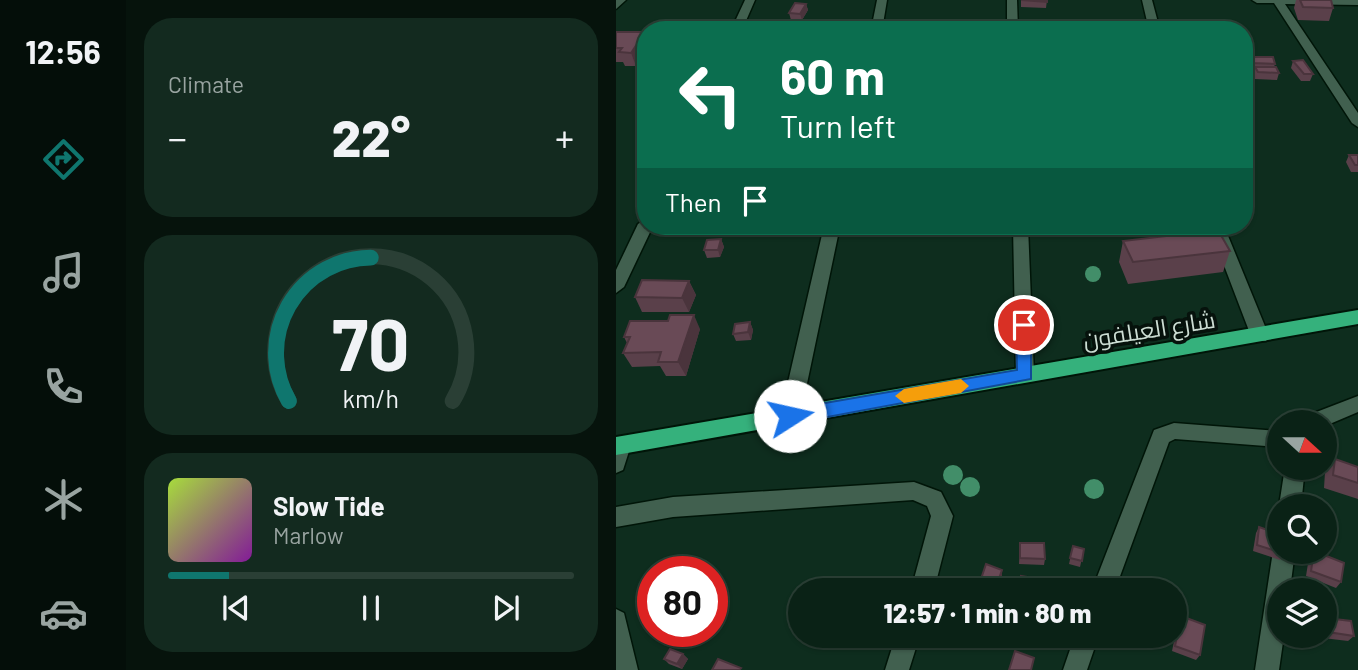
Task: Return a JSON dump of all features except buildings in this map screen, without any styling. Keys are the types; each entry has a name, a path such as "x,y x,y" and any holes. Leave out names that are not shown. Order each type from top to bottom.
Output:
{"highway":[{"name":"شارع العيلفون","path":"618,452 790,416 1358,317"}],"street":[{"path":"616,6 621,0"},
{"path":"740,21 750,0"},
{"path":"878,21 882,0"},
{"path":"1012,0 1013,21"},
{"path":"1147,0 1153,21"},
{"path":"1257,0 1358,2"},
{"path":"1278,1 1358,123"},
{"path":"616,287 641,235"},
{"path":"790,416 830,235"},
{"path":"1020,235 1025,375"},
{"path":"1220,235 1260,336"},
{"path":"1337,411 1358,404"},
{"path":"1108,578 1161,436 1174,431 1267,438"},
{"path":"616,517 673,507 914,491 934,499 943,516 925,578"},
{"path":"1267,670 1282,564"},
{"path":"616,621 626,670"},
{"path":"897,670 904,648"},
{"path":"1074,670 1082,648"}],"slow traffic":[{"path":"904,396 961,386"}],"route":[{"path":"790,416 1025,375 1024,325"}]}
